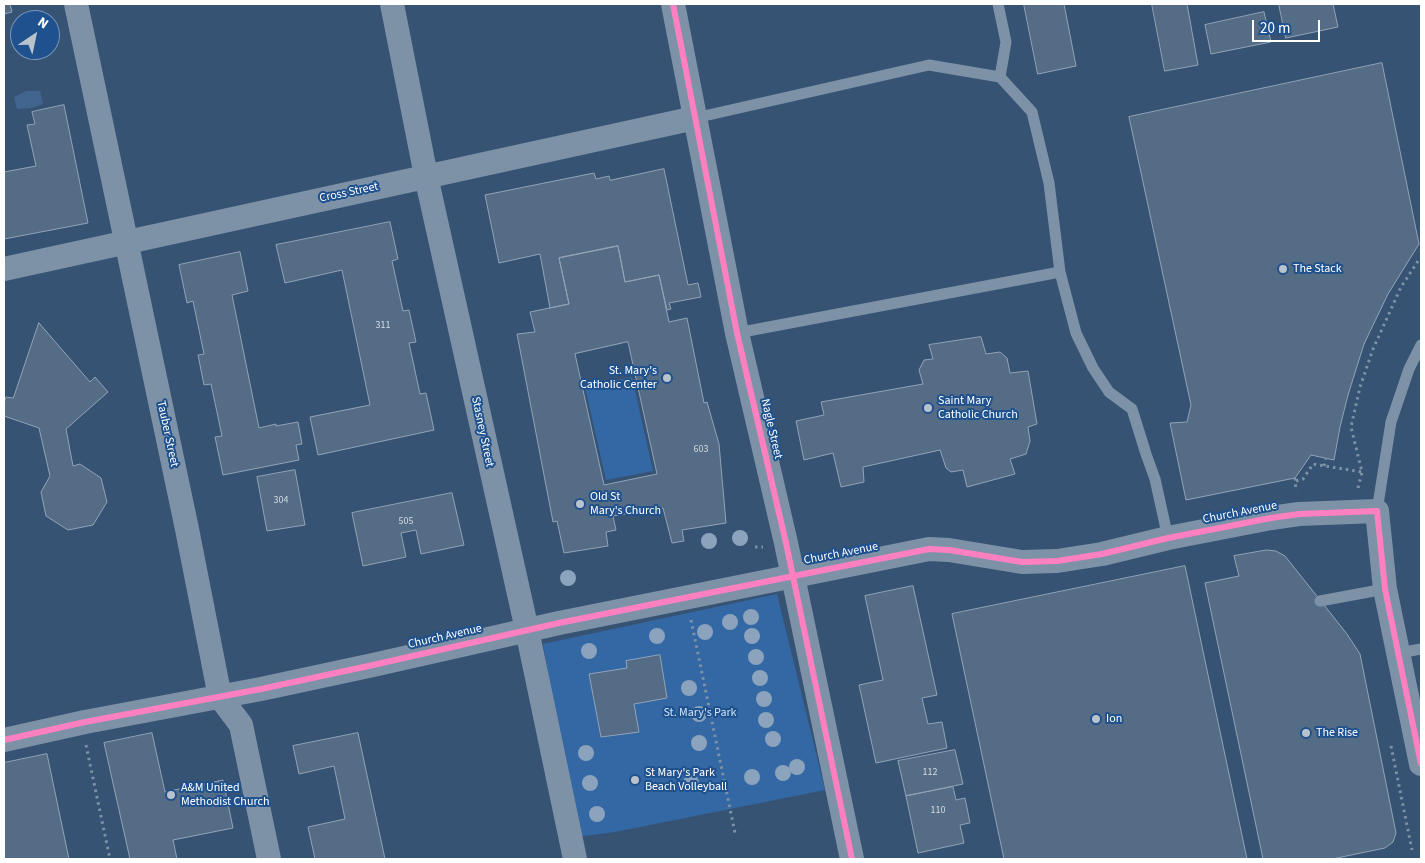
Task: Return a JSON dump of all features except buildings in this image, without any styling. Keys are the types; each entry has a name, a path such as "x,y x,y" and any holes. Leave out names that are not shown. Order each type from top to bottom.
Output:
{"street":[{"name":"Tauber Street","path":"76,4 187,529 220,697 241,725 269,859"},
{"name":"Stasney Street","path":"392,4 426,176 527,630 575,859"},
{"name":"Nagle Street","path":"673,4 737,333 793,576 852,859"},
{"name":"Cross Street","path":"4,269 695,118"},
{"name":"Church Avenue","path":"4,740 85,722 220,697 373,665 527,630 929,549 949,550 1022,562 1057,561 1102,554 1168,538 1271,518 1299,514 1377,511"},
{"path":"1377,511 1385,590 1421,764"}],"lane":[{"path":"998,4 1006,42 1000,76"},
{"path":"695,118 928,65 1000,76 1032,112 1049,183 1060,272 1076,333 1093,368 1109,392 1132,409 1155,479 1168,538"},
{"path":"737,333 1060,272"},
{"path":"1377,511 1391,422 1409,369 1421,345"},
{"path":"1320,601 1385,590"},
{"path":"1398,653 1421,648"}],"path":[{"path":"1358,488 1362,472 1352,427 1360,387 1373,349 1390,310 1401,287 1420,258"},
{"path":"1324,466 1326,458"},
{"path":"1297,488 1295,479 1303,479 1312,464 1362,472"},
{"path":"755,547 763,547"},
{"path":"691,621 735,832"},
{"path":"85,738 110,859"},
{"path":"1403,855 1412,850 1420,850"}],"green space":[{"path":"632,377 653,471 606,480 585,387"},
{"name":"St. Mary's Park","path":"777,594 825,790 615,832 576,837 543,644"}],"shaded area":[{"path":"26,91 40,91 43,104 31,108 17,109 14,97"}],"cycle path":[{"path":"673,4 737,333 786,543 852,859"},
{"path":"4,740 85,722 261,689 559,623 929,549 949,550 1022,562 1057,561 1102,554 1168,538 1271,518 1299,514 1377,511 1385,589 1421,764"}],"place":[{"name":"The Stack","path":"1283,269"},
{"name":"St. Mary's Catholic Center","path":"667,378"},
{"name":"Saint Mary Catholic Church","path":"928,408"},
{"name":"Old St Mary's Church","path":"580,504"},
{"name":"Ion","path":"1096,719"},
{"name":"The Rise","path":"1306,733"},
{"name":"St Mary's Park Beach Volleyball","path":"635,780"},
{"name":"A&M United Methodist Church","path":"171,795"}]}
